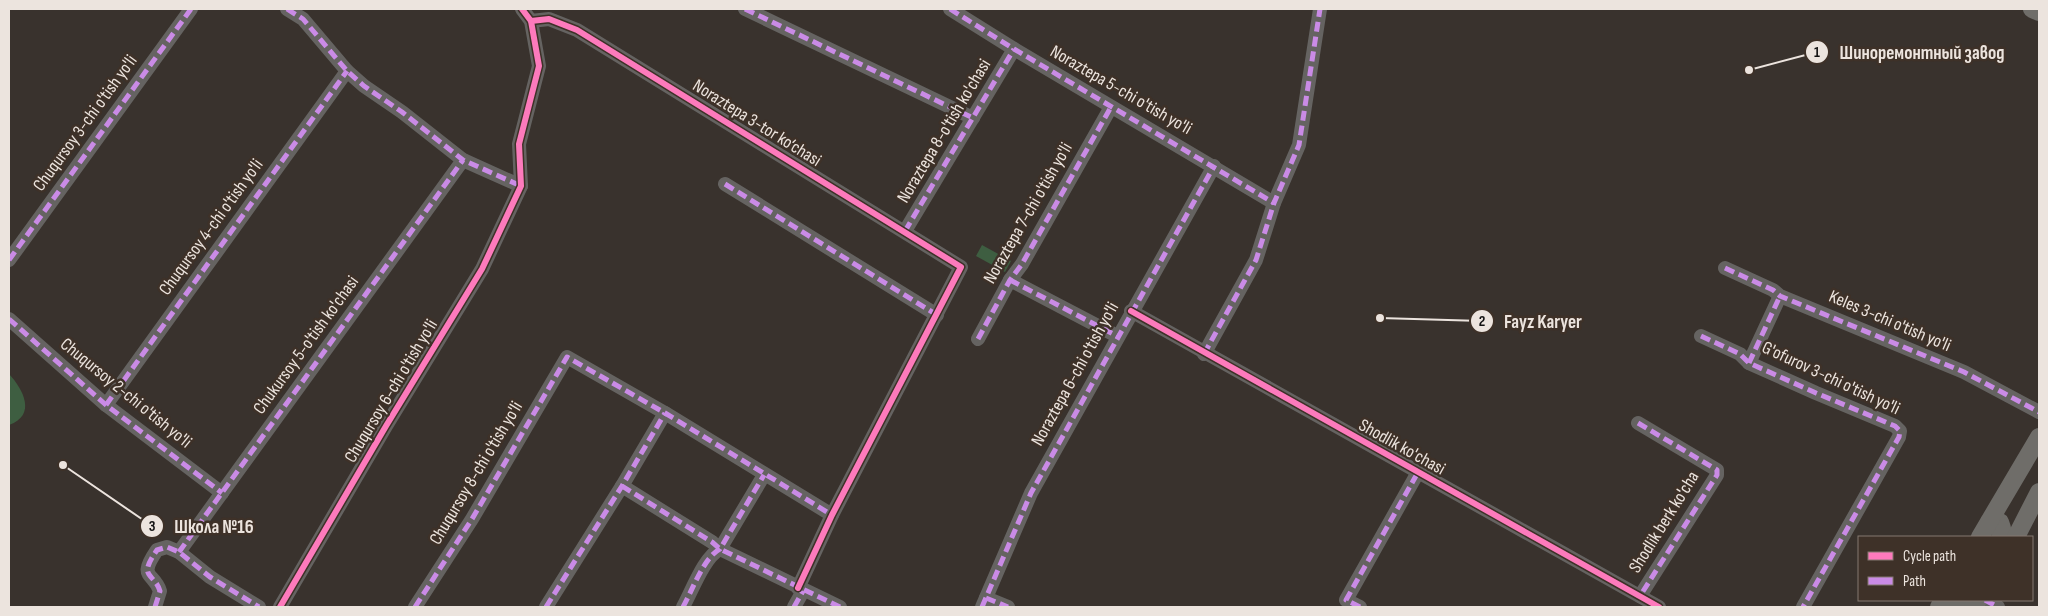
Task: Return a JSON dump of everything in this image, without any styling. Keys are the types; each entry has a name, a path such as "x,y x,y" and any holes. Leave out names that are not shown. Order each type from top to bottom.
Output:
{"main road":[{"path":"2032,9 2039,12"},
{"path":"1984,530 2039,437"},
{"path":"2017,536 2039,492"},
{"path":"1984,530 1993,519 2000,522 2002,528 2000,536"},
{"path":"1945,605 1959,601"}],"street":[{"name":"Chuqursoy 3-chi o'tish yo'li","path":"9,260 191,9"},
{"path":"287,9 304,19 347,71 364,86 402,112 463,160 522,186 519,144 540,66 532,21 522,9"},
{"path":"745,9 972,118"},
{"name":"Noraztepa 5-chi o'tish yo'li","path":"950,9 1274,203"},
{"path":"1204,354 1256,260 1274,203 1299,145 1320,9"},
{"name":"Noraztepa 3-tor ko‘chasi","path":"532,21 549,19 577,30 961,267 937,315"},
{"name":"Noraztepa 8-o'tish ko'chasi","path":"906,232 1014,49"},
{"name":"Chuqursoy 4-chi o'tish yo'li","path":"106,404 347,71"},
{"name":"Noraztepa 7-chi o'tish yo'li","path":"978,339 1010,280 1022,264 1111,107"},
{"name":"Chukursoy 5-o'tish ko'chasi","path":"179,552 463,160"},
{"name":"Noraztepa 6-chi o'tish yo'li","path":"984,603 1031,493 1117,336 1214,166"},
{"path":"725,184 937,315 832,515 794,607"},
{"name":"Chuqursoy 6-chi o'tish yo'li","path":"280,607 386,426 482,269 522,186"},
{"name":"Keles 3-chi o'tish yo'li","path":"1725,268 1774,290 1780,296 1964,372 2039,412"},
{"path":"1010,280 1117,336"},
{"path":"1749,363 1780,296"},
{"name":"Shodlik ko'chasi","path":"1131,311 1417,474 1660,607"},
{"name":"Chuqursoy 2-chi o'tish yo'li","path":"9,319 106,404 222,493"},
{"name":"G'ofurov 3-chi o'tish yo'li","path":"1700,336 1740,354 1749,363 1816,394 1895,426 1900,432 1899,437 1803,607"},
{"name":"Chuqursoy 8-chi o'tish yo'li","path":"415,607 472,519 567,357 664,413"},
{"path":"546,607 622,486 664,413 832,515"},
{"name":"Shodlik berk ko'cha","path":"1638,423 1717,470 1717,475 1640,596"},
{"path":"1360,607 1346,600 1417,474"},
{"path":"683,607 712,553 720,549 764,475"},
{"path":"622,486 712,542 720,549 800,590 840,607"},
{"path":"155,607 160,591 158,586 147,575 152,557 162,548 167,547 179,552 210,577 259,607"},
{"path":"1987,601 1998,607"},
{"path":"984,603 1008,607"}],"green space":[{"path":"982,245 1011,261 1005,272 976,256"},
{"path":"9,374 23,394 25,408 23,415 18,421 9,425"}],"marked path":[{"path":"9,260 191,9"},
{"path":"287,9 303,19 347,71 364,86 402,112 463,160 521,186"},
{"path":"745,9 973,118"},
{"path":"950,9 1274,203"},
{"path":"1204,354 1256,260 1274,203 1299,145 1320,9"},
{"path":"905,231 1014,49"},
{"path":"106,405 347,71"},
{"path":"978,339 1010,280 1022,264 1111,107"},
{"path":"179,552 463,160"},
{"path":"982,607 1031,493 1214,166"},
{"path":"725,184 937,315"},
{"path":"1725,268 1773,290 1780,296 1964,372 2039,412"},
{"path":"1010,280 1117,336"},
{"path":"1749,363 1780,296"},
{"path":"9,319 106,405 222,493"},
{"path":"1701,336 1740,354 1749,363 1895,426 1900,431 1899,437 1803,607"},
{"path":"415,607 472,519 567,357 665,413 832,515"},
{"path":"546,607 622,486 665,413"},
{"path":"1638,423 1717,470 1717,475 1640,596"},
{"path":"1360,607 1346,600 1417,474"},
{"path":"683,607 699,575 709,559 720,549 764,475"},
{"path":"622,486 712,542 720,549 840,607"},
{"path":"155,607 160,591 149,574 148,566 157,550 167,547 179,552 210,577 259,607"},
{"path":"794,607 803,591"},
{"path":"986,598 1008,607"},
{"path":"1987,601 1998,607"}],"cycle path":[{"path":"280,607 386,426 482,269 521,186 519,144 539,66 531,21 522,9"},
{"path":"531,21 549,19 577,30 961,267 832,515 798,588"},
{"path":"1131,311 1659,607"}],"place":[{"name":"Шиноремонтный завод","path":"1749,70"},
{"name":"Fayz Karyer","path":"1380,318"},
{"name":"Школа №16","path":"63,465"}]}
